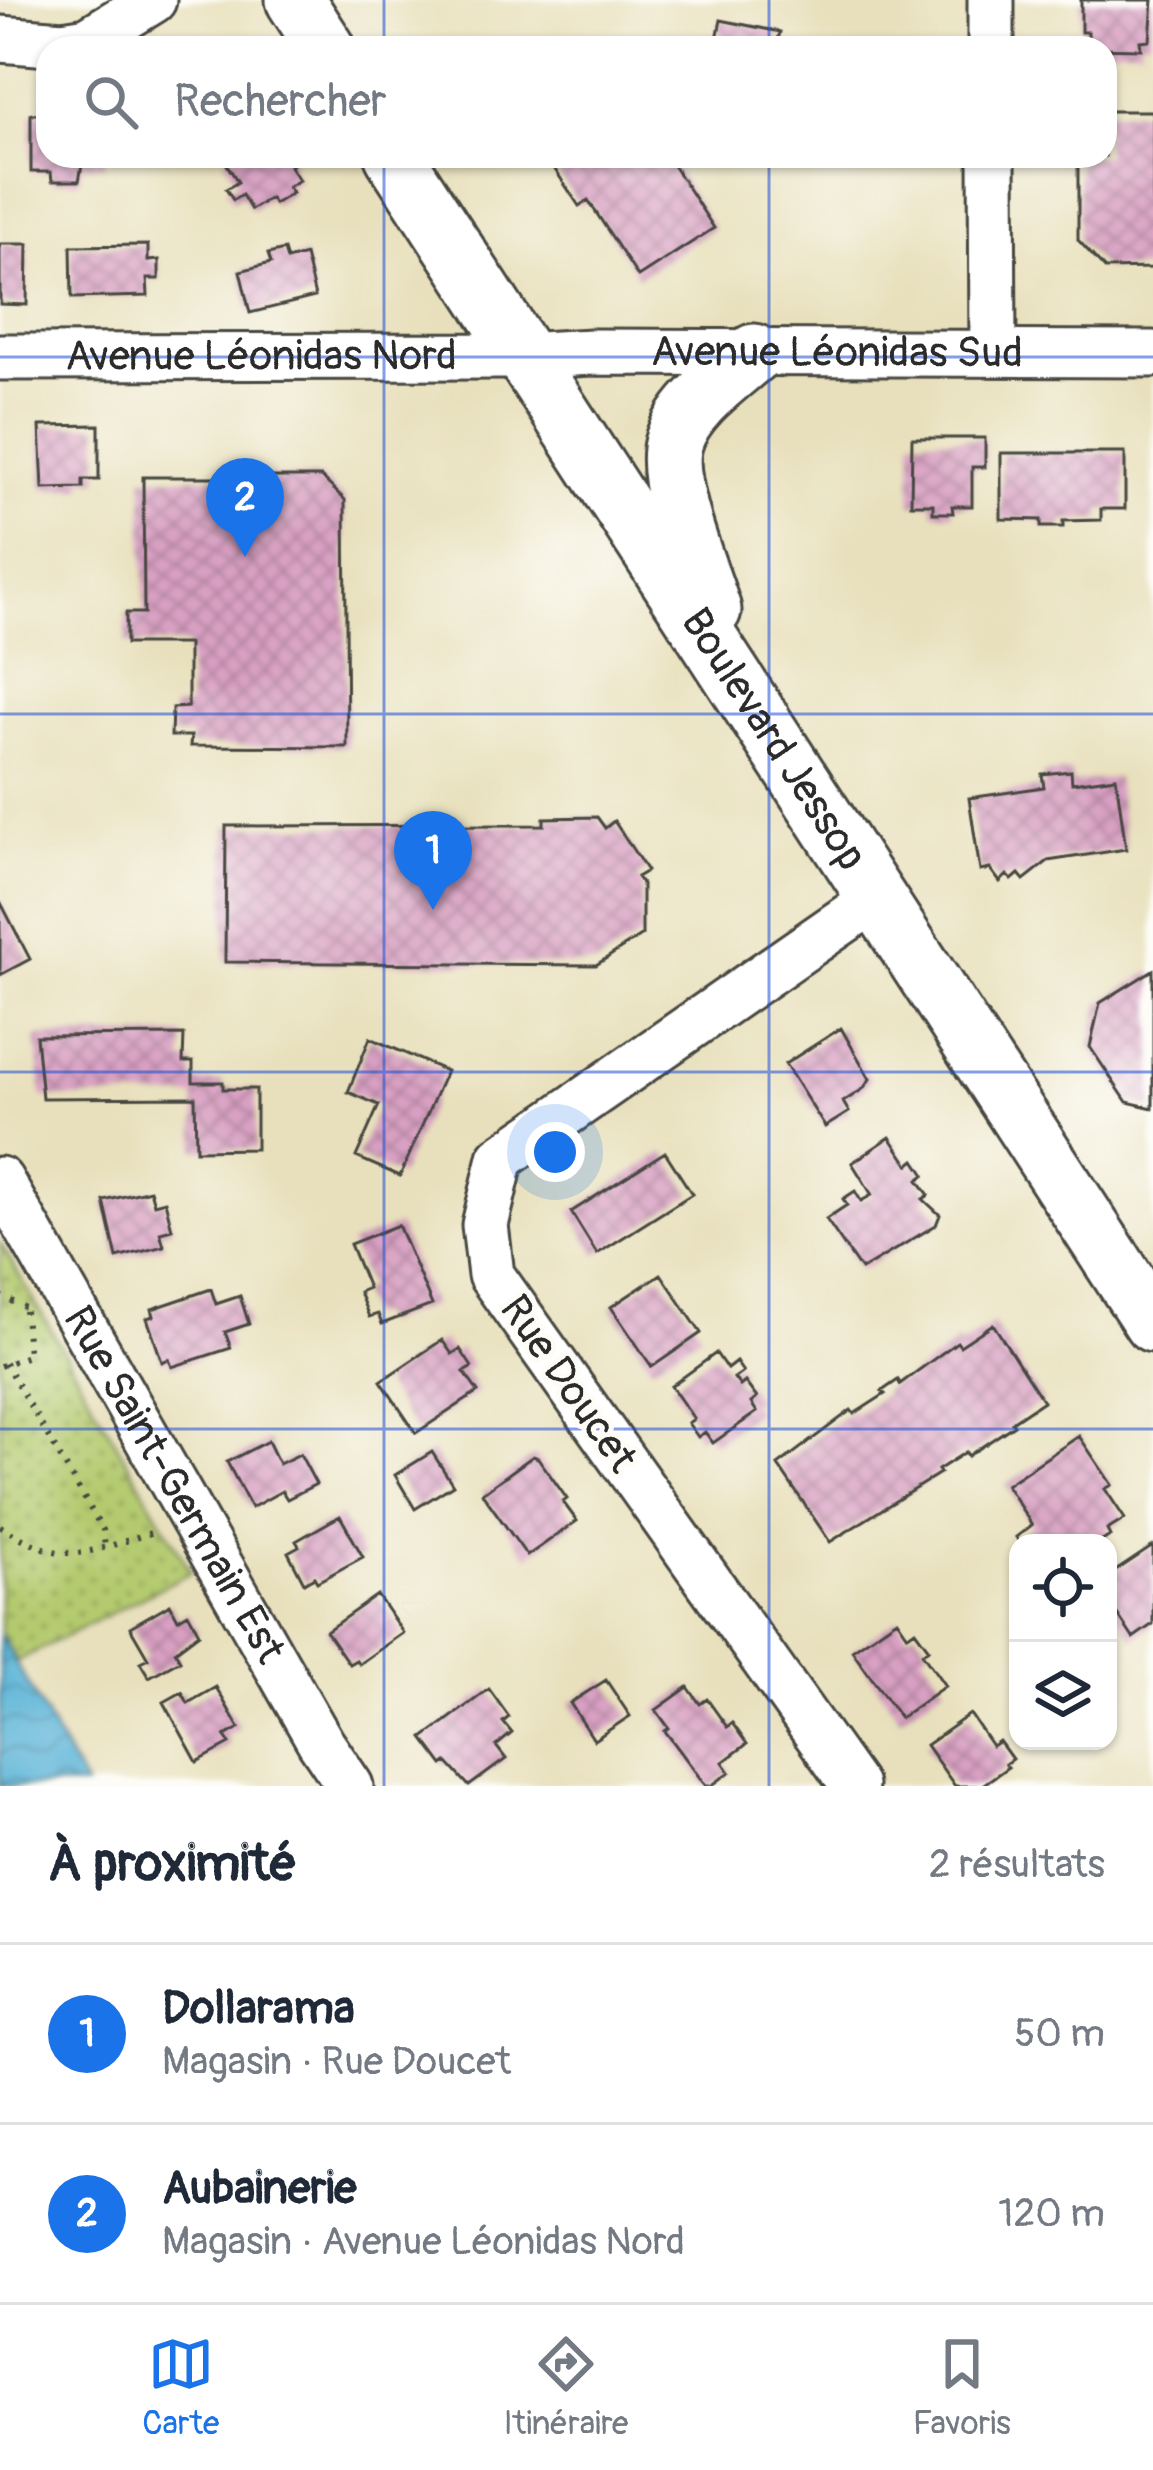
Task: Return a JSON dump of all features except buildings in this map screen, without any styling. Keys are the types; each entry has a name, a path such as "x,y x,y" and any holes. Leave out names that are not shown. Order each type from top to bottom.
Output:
{"main road":[{"path":"295,0 318,36"},
{"name":"Boulevard Jessop","path":"402,168 1153,1323"},
{"path":"735,682 676,501 672,445 695,405 754,353"}],"street":[{"path":"94,36 153,0"},
{"path":"991,0 991,36"},
{"path":"0,39 36,42"},
{"path":"992,168 993,352"},
{"name":"Avenue Léonidas Sud","path":"521,356 592,352 1153,354"},
{"name":"Avenue Léonidas Nord","path":"0,357 521,356"},
{"name":"Rue Doucet","path":"854,1786 490,1275 484,1225 501,1158 876,898"},
{"name":"Rue Saint-Germain Est","path":"0,1180 321,1743 350,1786"}],"path":[{"path":"25,1310 28,1356 3,1364 103,1530 105,1547"},
{"path":"0,1526 38,1550 69,1556 155,1532 190,1515"}],"green space":[{"path":"0,1242 191,1572 17,1661 0,1634"}],"water":[{"path":"0,1634 85,1786 0,1786"}],"place":[{"name":"Aubainerie","path":"245,557"},
{"name":"Dollarama","path":"433,910"}]}
